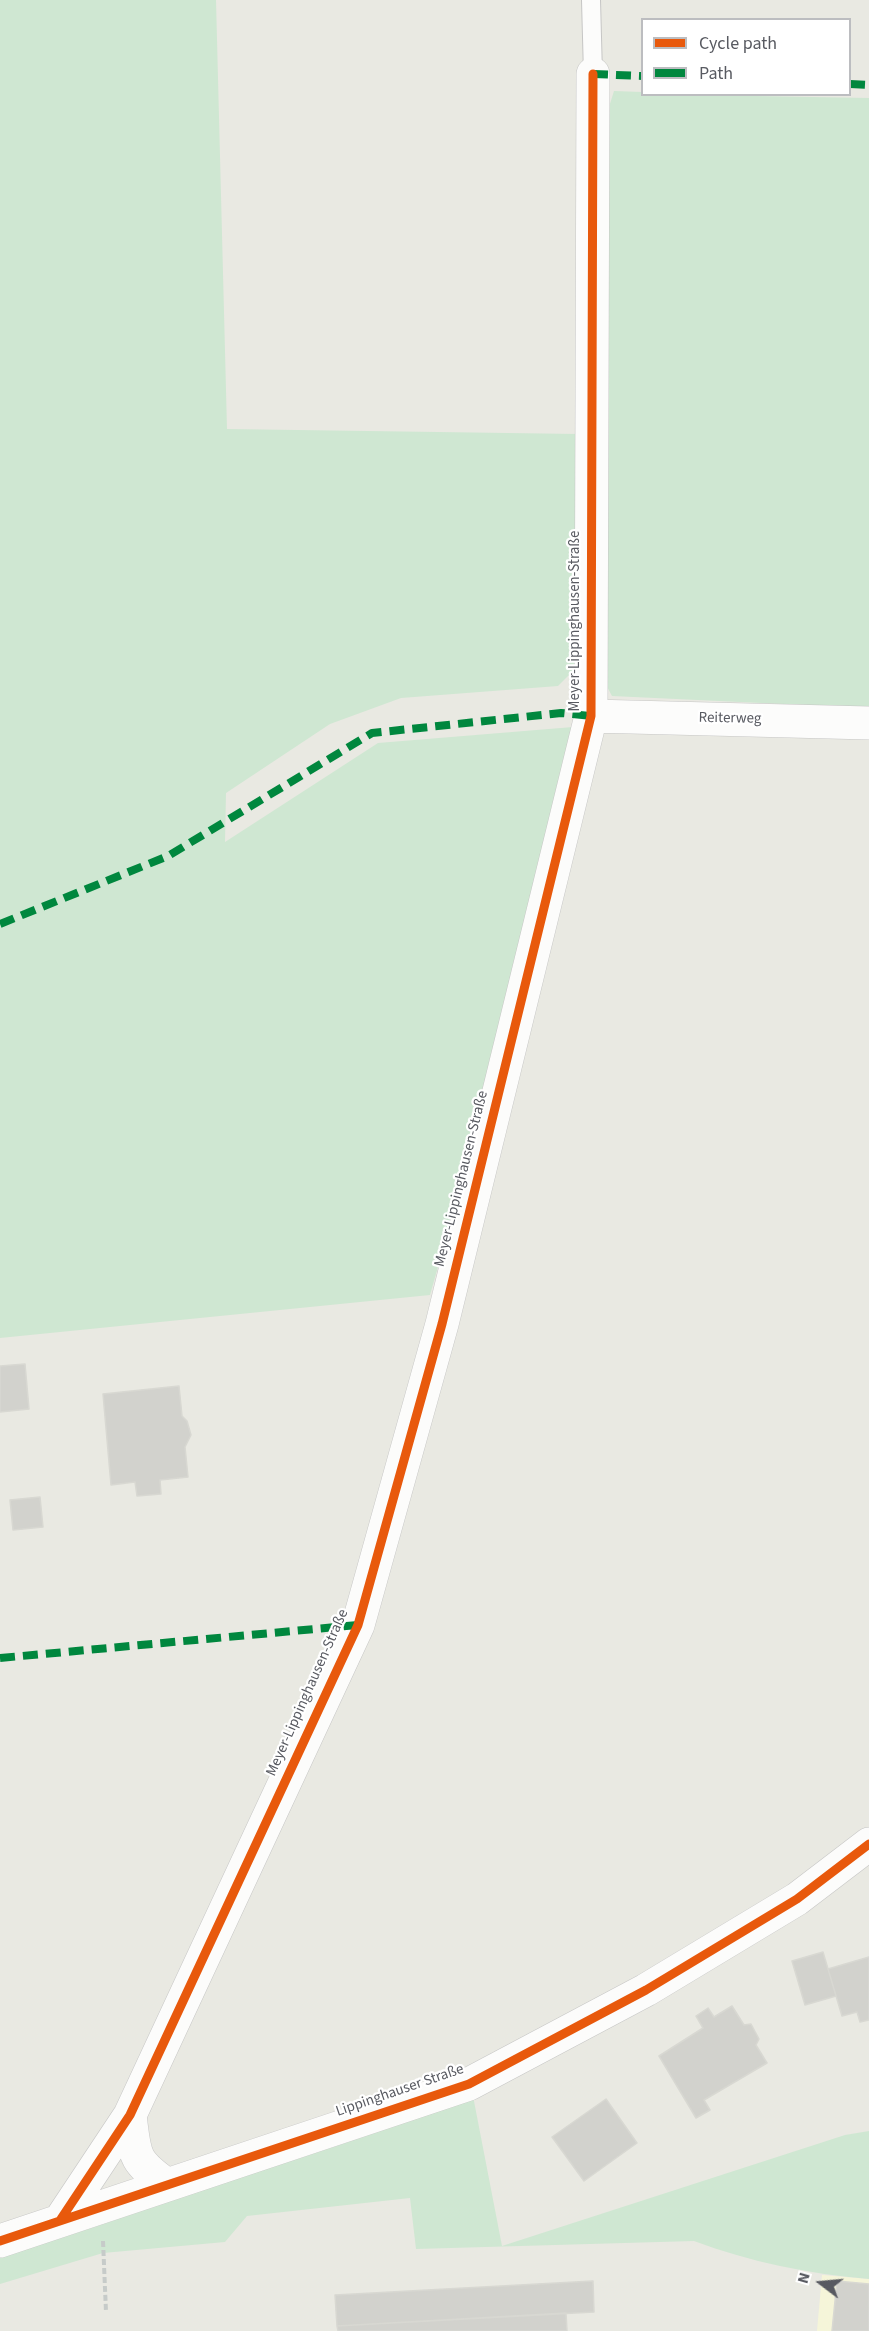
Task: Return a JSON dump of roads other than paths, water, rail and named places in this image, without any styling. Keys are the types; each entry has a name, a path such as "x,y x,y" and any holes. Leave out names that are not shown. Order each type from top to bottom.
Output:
{"street":[{"name":"Meyer-Lippinghausen-Straße","path":"61,2219 130,2115 358,1625 442,1324 591,716 592,74"},
{"name":"Reiterweg","path":"591,716 869,723"},
{"name":"Lippinghauser Straße","path":"0,2241 469,2084 656,1984 797,1899 869,1844"},
{"path":"130,2115 135,2156 149,2173 165,2184"}],"lane":[{"path":"591,0 592,74"}]}
